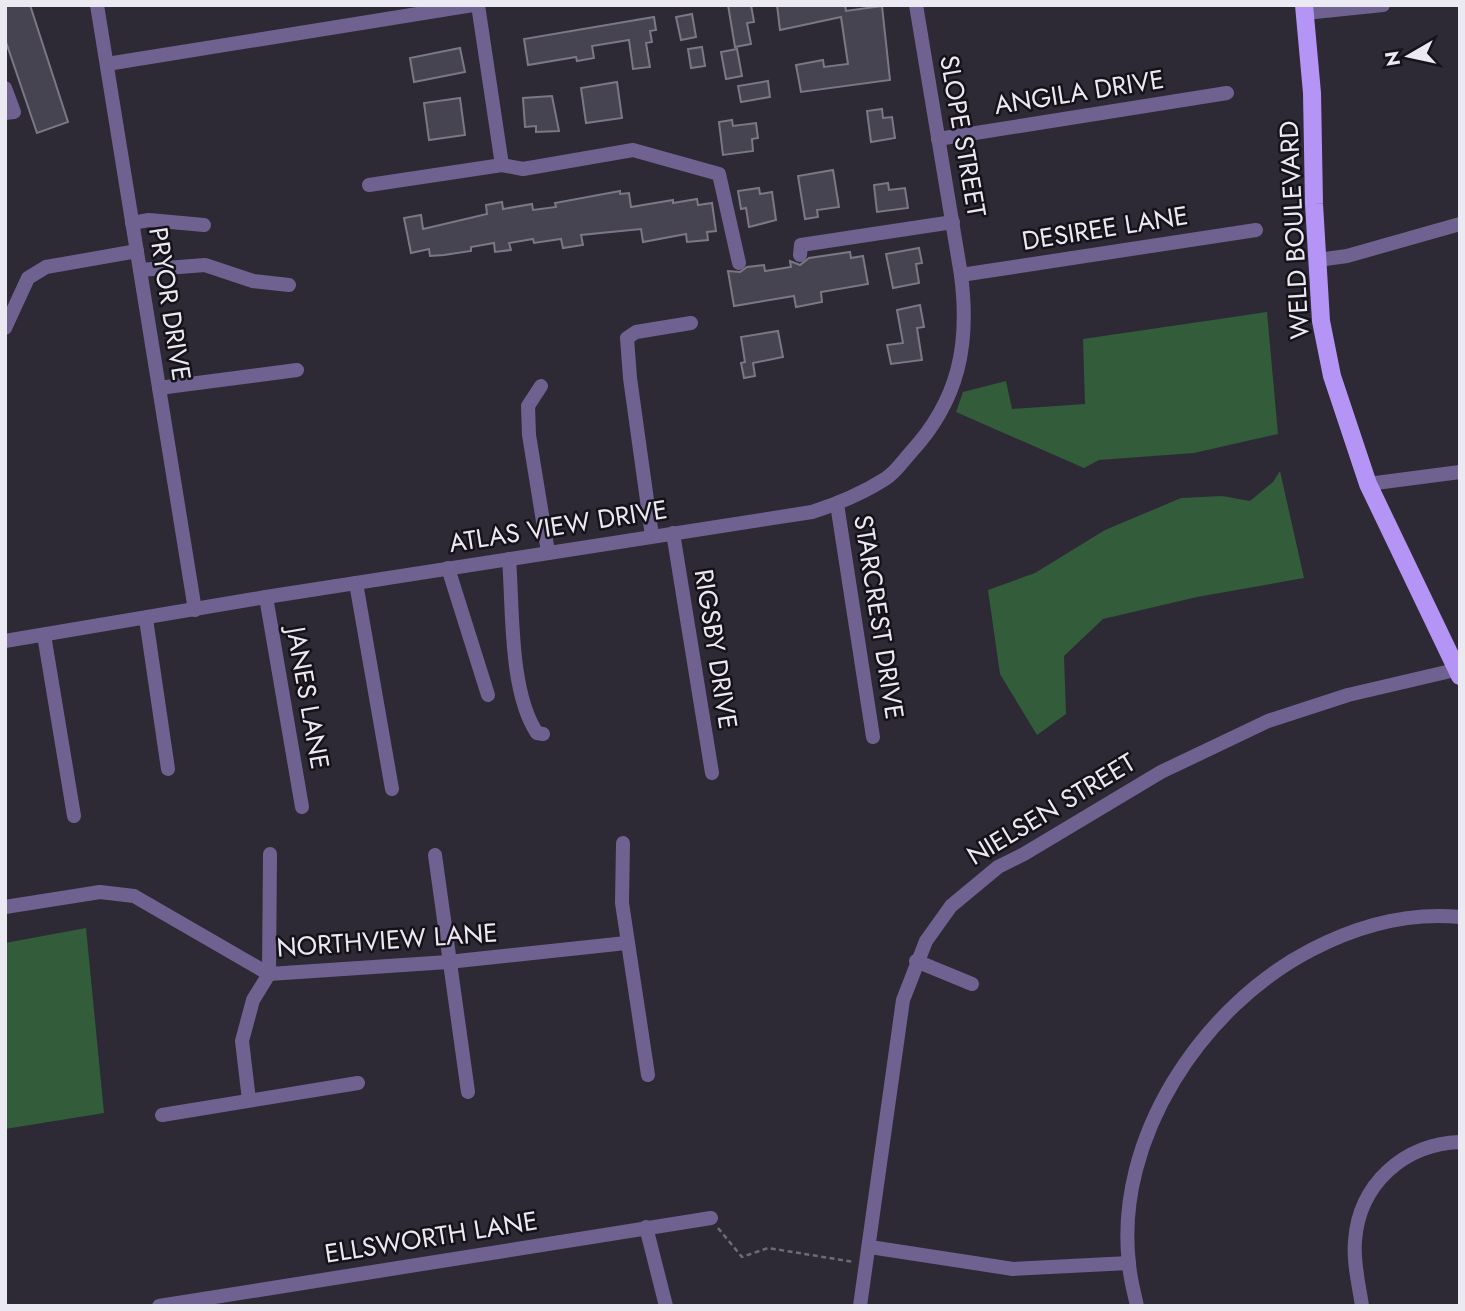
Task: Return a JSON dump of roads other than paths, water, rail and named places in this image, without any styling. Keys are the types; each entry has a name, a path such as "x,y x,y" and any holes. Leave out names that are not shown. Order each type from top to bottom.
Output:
{"main road":[{"name":"WELD BOULEVARD","path":"1305,9 1312,93 1321,321 1332,376 1368,484 1458,673"}],"street":[{"name":"PRYOR DRIVE","path":"97,5 195,610"},
{"path":"107,64 476,5 502,165"},
{"name":"SLOPE STREET","path":"916,5 961,275"},
{"path":"1305,9 1383,5"},
{"path":"5,89 14,112 5,113"},
{"name":"ANGILA DRIVE","path":"938,139 1227,93"},
{"path":"369,185 502,165 523,169 634,149 719,174 739,263"},
{"path":"132,223 149,220 204,225"},
{"path":"800,255 801,245 953,222"},
{"path":"1318,260 1347,256 1460,224"},
{"name":"DESIREE LANE","path":"961,275 1256,230"},
{"path":"5,328 28,278 46,267 137,251"},
{"path":"140,270 205,265 253,281 289,285"},
{"name":"ATLAS VIEW DRIVE","path":"5,642 266,597 808,513 837,504 887,478 926,436 950,396 964,347 966,312 961,275"},
{"path":"652,536 630,378 628,338 636,332 691,323"},
{"path":"159,388 296,370"},
{"path":"541,386 528,406 528,435 548,552"},
{"path":"1368,484 1460,472"},
{"name":"STARCREST DRIVE","path":"837,504 873,737"},
{"name":"RIGSBY DRIVE","path":"673,533 712,773"},
{"path":"509,559 510,611 521,687 530,723 537,733 542,734"},
{"path":"448,568 488,695"},
{"path":"356,583 392,789"},
{"name":"JANES LANE","path":"266,597 302,807"},
{"path":"146,619 168,769"},
{"path":"44,635 74,816"},
{"name":"NIELSEN STREET","path":"860,1306 902,1000 916,961 937,923 981,878 1161,772 1297,710 1458,673"},
{"path":"623,843 622,903 626,943 648,1074"},
{"path":"249,1100 243,1064 243,1029 253,1000 269,974 270,854"},
{"path":"435,855 447,962 468,1092"},
{"name":"NORTHVIEW LANE","path":"5,907 100,892 134,896 269,974 447,962 626,943"},
{"path":"1137,1306 1129,1263 1135,1182 1150,1130 1173,1081 1221,1016 1278,968 1345,934 1413,917 1460,917"},
{"path":"916,961 972,984"},
{"path":"162,1115 358,1083"},
{"path":"1362,1306 1355,1243 1360,1214 1373,1187 1405,1157 1432,1145 1460,1142"},
{"name":"ELLSWORTH LANE","path":"159,1306 646,1227 711,1219"},
{"path":"646,1227 666,1306"},
{"path":"870,1247 1013,1269 1129,1263"},
{"path":"256,1290 258,1306"}]}
